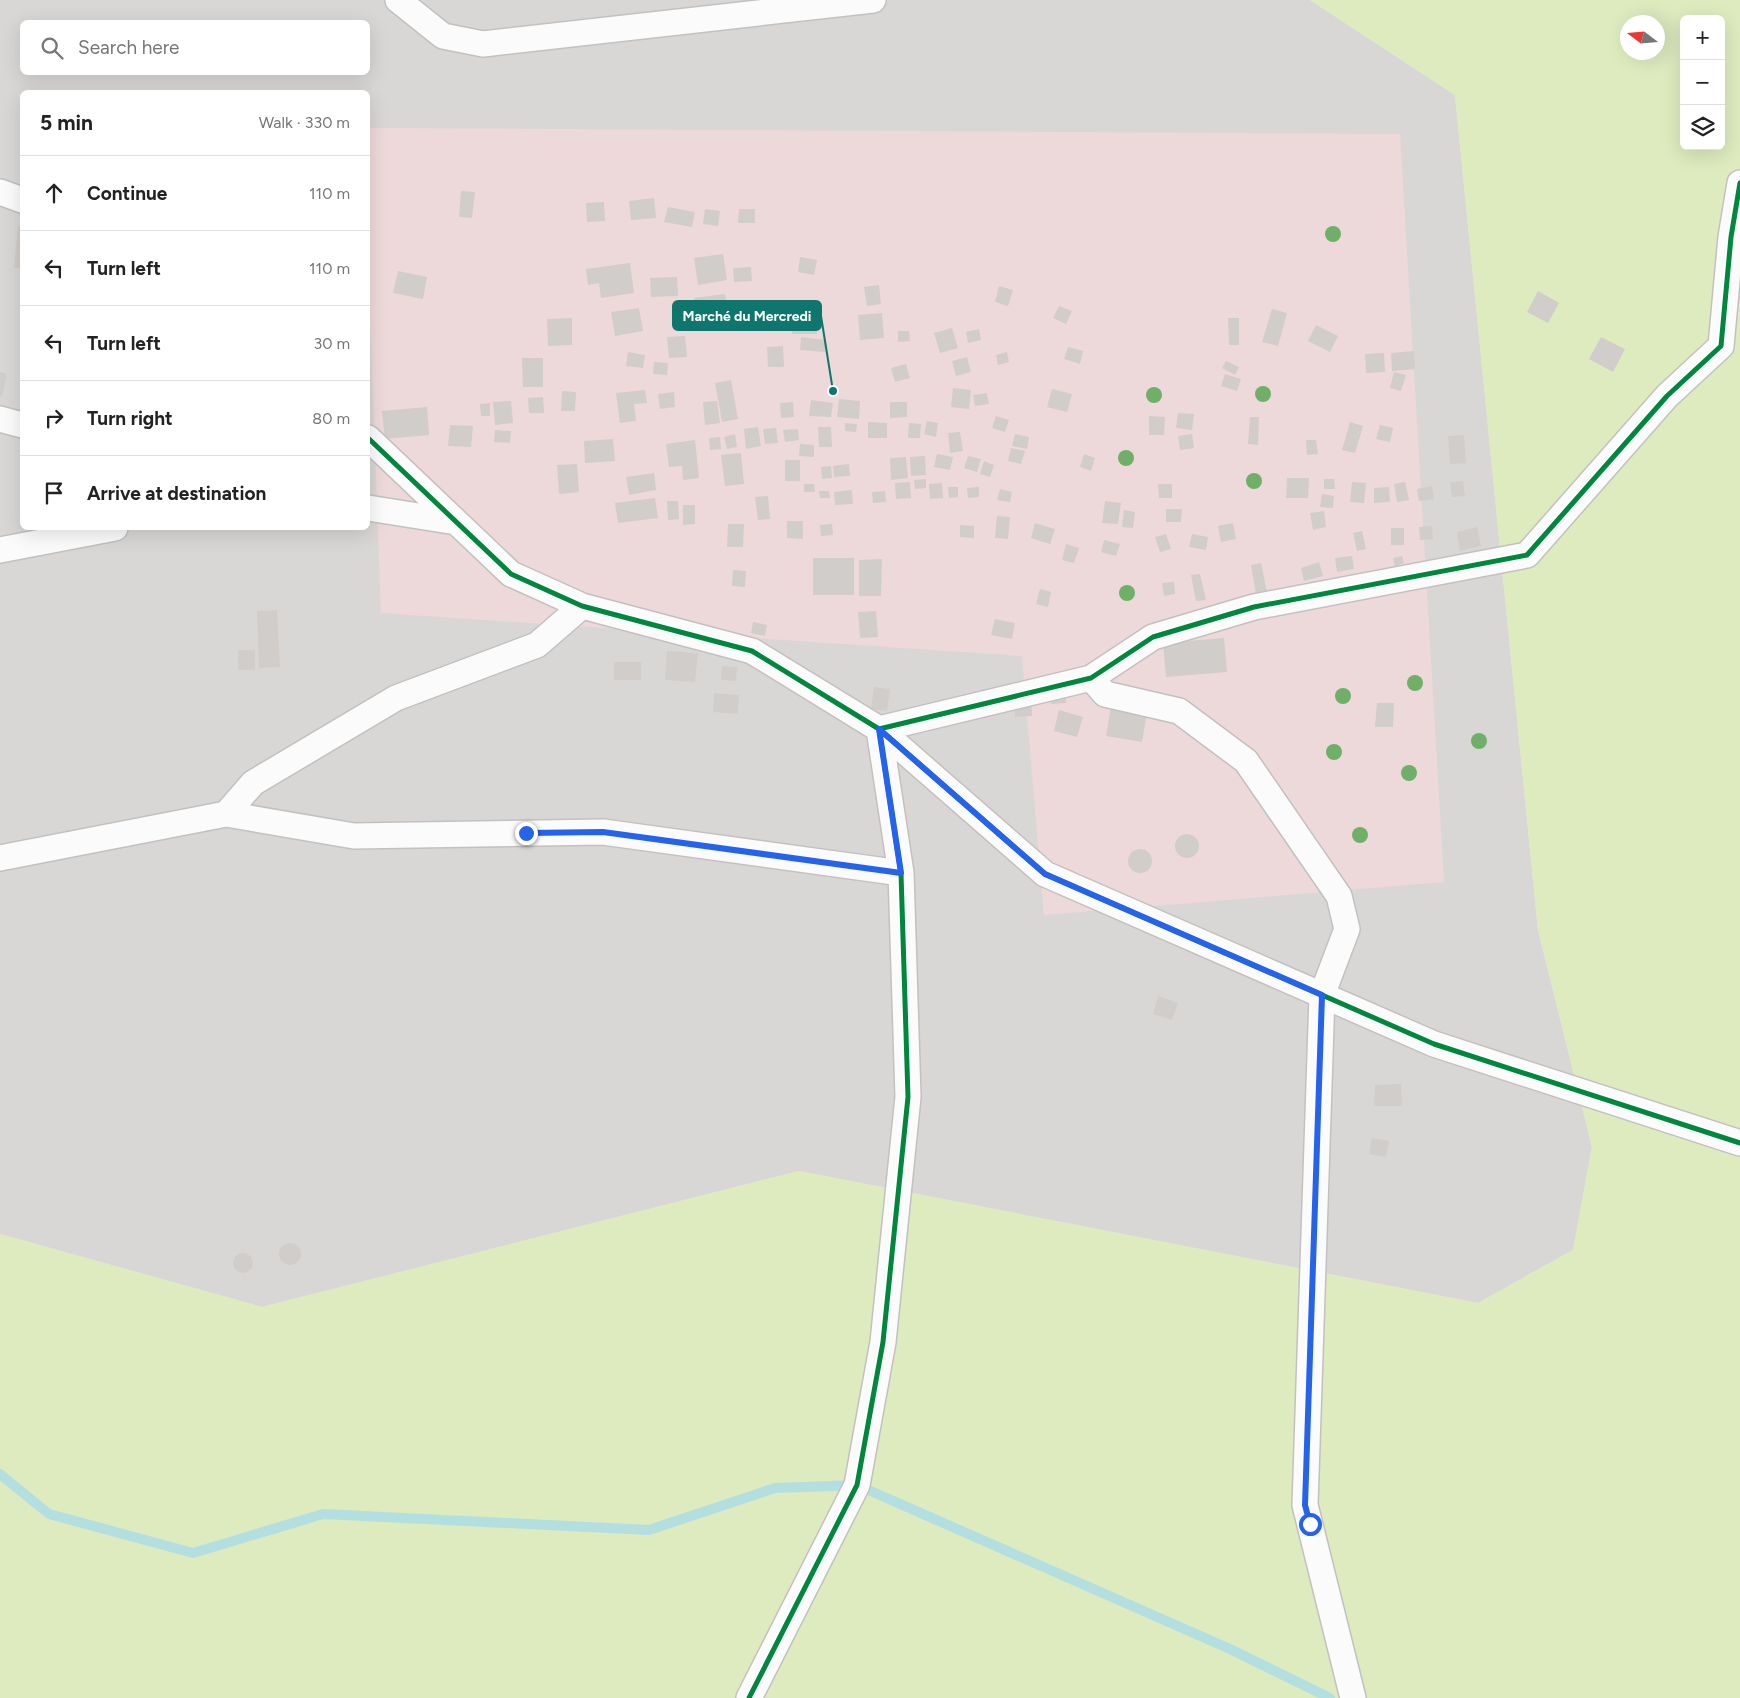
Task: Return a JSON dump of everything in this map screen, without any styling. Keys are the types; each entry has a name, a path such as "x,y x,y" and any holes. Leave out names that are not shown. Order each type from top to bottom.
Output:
{"street":[{"path":"398,0 444,36 483,44 873,0"},
{"path":"879,729 1091,678 1154,637 1254,607 1527,556 1667,396 1721,346 1731,237 1740,183"},
{"path":"0,192 20,199"},
{"path":"0,419 20,424"},
{"path":"370,440 512,574 582,606 752,651 879,729 1045,874 1434,1044 1740,1143"},
{"path":"370,508 456,522"},
{"path":"0,550 105,530"},
{"path":"226,814 253,783 396,698 537,645 582,606"},
{"path":"1091,678 1104,694 1178,711 1246,761 1339,896 1347,928 1322,995 1305,1505 1353,1698"},
{"path":"749,1698 857,1485 883,1342 908,1097 901,873 879,729"},
{"path":"0,858 226,814 354,836 603,832 901,873"}],"shaded area":[{"path":"0,0 1310,0 1455,95 1538,930 1592,1147 1573,1250 1478,1303 799,1171 262,1307 0,1234"},
{"path":"370,128 1400,134 1444,882 1044,915 1022,656 381,613 370,314"}],"green space":[{"path":"1310,0 1740,0 1740,1698 0,1698 0,1234 262,1307 799,1171 1478,1303 1573,1250 1592,1147 1538,930 1455,95"}],"building":[{"path":"461,191 475,192 472,218 459,217"},
{"path":"654,198 656,218 631,220 629,201"},
{"path":"604,202 605,221 587,222 586,203"},
{"path":"668,207 695,212 692,227 664,222"},
{"path":"705,209 720,211 718,226 703,224"},
{"path":"739,209 755,209 755,223 738,223"},
{"path":"18,226 20,226 20,268 14,268"},
{"path":"723,254 727,280 698,285 694,258"},
{"path":"800,257 817,260 814,275 798,272"},
{"path":"630,263 634,293 601,298 599,283 588,285 586,269"},
{"path":"751,267 752,281 734,282 733,268"},
{"path":"398,271 427,277 423,299 393,293"},
{"path":"677,277 678,296 651,297 650,278"},
{"path":"879,285 881,304 867,306 864,287"},
{"path":"999,286 1013,290 1008,306 995,302"},
{"path":"1538,291 1559,303 1548,323 1527,312"},
{"path":"725,294 728,313 696,317 694,298"},
{"path":"817,304 817,334 792,334 792,305"},
{"path":"1059,306 1072,311 1066,324 1053,318"},
{"path":"639,308 643,331 615,336 611,312"},
{"path":"1272,309 1287,313 1278,346 1262,342"},
{"path":"882,313 884,338 860,340 858,315"},
{"path":"572,318 572,345 548,346 547,319"},
{"path":"1228,318 1239,318 1239,345 1229,345"},
{"path":"1316,325 1338,336 1330,352 1308,341"},
{"path":"952,328 958,348 940,353 934,333"},
{"path":"979,329 981,340 968,343 966,332"},
{"path":"898,331 909,331 910,341 898,342"},
{"path":"685,336 687,357 669,358 667,337"},
{"path":"801,337 826,340 825,352 800,350"},
{"path":"1601,337 1625,349 1613,372 1589,359"},
{"path":"783,346 784,367 768,367 767,347"},
{"path":"1068,347 1083,351 1080,364 1064,359"},
{"path":"1414,351 1415,369 1392,371 1391,353"},
{"path":"628,352 645,355 643,368 626,366"},
{"path":"1007,352 1009,362 998,365 996,355"},
{"path":"1384,353 1385,372 1366,373 1365,354"},
{"path":"967,357 971,372 956,376 952,361"},
{"path":"522,358 543,358 543,387 523,387"},
{"path":"1226,361 1239,367 1235,375 1222,368"},
{"path":"654,362 668,363 667,375 653,374"},
{"path":"906,364 910,378 895,382 891,368"},
{"path":"0,372 7,374 2,397 0,396"},
{"path":"1394,372 1406,375 1401,391 1390,388"},
{"path":"1225,374 1241,379 1237,391 1221,386"},
{"path":"731,380 738,419 722,422 715,383"},
{"path":"953,388 971,390 969,409 951,407"},
{"path":"1052,389 1072,394 1067,412 1047,407"},
{"path":"645,390 647,403 634,404 636,421 620,423 616,393"},
{"path":"562,391 576,392 575,411 561,411"},
{"path":"674,392 675,407 660,409 658,394"},
{"path":"987,393 989,404 975,406 973,395"},
{"path":"543,397 544,413 529,413 528,398"},
{"path":"839,399 860,401 859,419 837,417"},
{"path":"811,400 833,403 831,417 809,416"},
{"path":"511,401 513,423 495,425 493,402"},
{"path":"717,401 720,423 705,425 703,402"},
{"path":"793,402 794,417 781,418 780,403"},
{"path":"890,402 907,402 907,417 890,418"},
{"path":"490,403 490,416 481,416 480,404"},
{"path":"427,407 429,435 385,439 382,411"},
{"path":"1178,413 1194,414 1192,430 1176,428"},
{"path":"996,416 1009,420 1005,432 992,428"},
{"path":"1149,416 1165,417 1164,435 1149,435"},
{"path":"1250,417 1259,417 1258,445 1248,444"},
{"path":"927,421 938,423 936,437 924,434"},
{"path":"868,422 887,423 887,438 868,438"},
{"path":"1350,422 1363,426 1355,453 1342,450"},
{"path":"845,423 857,424 856,432 845,431"},
{"path":"909,423 921,424 920,438 908,438"},
{"path":"450,425 473,426 471,447 448,446"},
{"path":"1380,425 1393,428 1390,442 1376,439"},
{"path":"758,427 761,446 746,449 744,429"},
{"path":"818,427 831,427 832,447 819,447"},
{"path":"776,428 778,443 765,444 763,429"},
{"path":"798,429 799,440 785,442 783,430"},
{"path":"495,430 511,431 510,443 494,442"},
{"path":"960,432 963,451 950,453 948,433"},
{"path":"735,434 737,447 727,449 724,437"},
{"path":"1015,434 1029,437 1027,449 1012,446"},
{"path":"1192,434 1194,448 1180,450 1178,436"},
{"path":"1464,435 1466,463 1450,464 1448,436"},
{"path":"720,437 721,449 710,450 709,438"},
{"path":"613,439 615,461 585,463 584,441"},
{"path":"695,440 699,478 683,480 682,466 669,467 666,444"},
{"path":"1306,440 1316,440 1318,454 1307,455"},
{"path":"800,444 814,445 814,457 799,456"},
{"path":"1011,448 1025,451 1021,464 1008,461"},
{"path":"741,453 744,484 725,486 721,455"},
{"path":"937,454 953,457 950,470 934,467"},
{"path":"1084,454 1095,458 1091,471 1080,467"},
{"path":"925,456 926,475 911,476 910,457"},
{"path":"968,456 981,459 977,472 964,468"},
{"path":"906,457 908,478 891,480 890,458"},
{"path":"785,460 800,460 800,481 785,481"},
{"path":"984,461 994,465 990,477 980,474"},
{"path":"577,464 579,492 559,494 557,465"},
{"path":"849,464 850,476 834,477 833,466"},
{"path":"831,466 832,478 822,479 821,467"},
{"path":"654,473 656,490 629,495 626,477"},
{"path":"1287,478 1309,478 1308,498 1286,498"},
{"path":"926,479 926,488 915,489 914,480"},
{"path":"1324,479 1334,479 1335,489 1324,489"},
{"path":"1463,481 1465,496 1452,497 1450,482"},
{"path":"910,482 911,498 896,499 895,483"},
{"path":"1352,482 1366,483 1364,503 1350,502"},
{"path":"1405,482 1409,500 1397,502 1394,484"},
{"path":"942,483 943,498 930,499 929,484"},
{"path":"804,484 814,484 815,492 804,492"},
{"path":"1158,484 1172,484 1172,498 1159,498"},
{"path":"1432,486 1434,499 1419,501 1417,489"},
{"path":"948,487 958,487 958,497 949,498"},
{"path":"979,487 979,497 968,498 967,488"},
{"path":"1389,487 1390,502 1374,503 1374,488"},
{"path":"1000,489 1012,492 1010,502 997,500"},
{"path":"852,490 853,504 835,505 834,492"},
{"path":"819,491 829,491 830,498 820,498"},
{"path":"885,491 886,502 873,503 872,492"},
{"path":"1322,494 1334,496 1333,508 1320,507"},
{"path":"768,496 770,519 758,520 755,497"},
{"path":"655,498 658,518 618,523 615,503"},
{"path":"667,501 678,501 679,519 668,520"},
{"path":"1105,501 1121,503 1118,524 1102,523"},
{"path":"683,505 695,505 695,524 683,525"},
{"path":"1166,509 1182,509 1181,522 1166,522"},
{"path":"1124,510 1135,512 1133,528 1122,527"},
{"path":"1324,511 1326,527 1313,530 1310,513"},
{"path":"997,516 1010,517 1008,539 995,538"},
{"path":"787,521 803,521 803,539 787,538"},
{"path":"1035,523 1055,529 1050,544 1031,538"},
{"path":"1233,523 1236,539 1221,542 1218,526"},
{"path":"728,524 744,524 743,547 727,547"},
{"path":"832,524 833,535 821,536 820,525"},
{"path":"960,525 974,526 974,538 960,537"},
{"path":"1432,526 1433,539 1420,540 1419,527"},
{"path":"1477,527 1481,546 1460,551 1457,532"},
{"path":"1391,528 1404,528 1404,545 1391,545"},
{"path":"1362,531 1366,549 1357,551 1353,533"},
{"path":"1166,534 1171,549 1160,552 1155,537"},
{"path":"1192,534 1208,537 1206,550 1189,547"},
{"path":"1104,540 1120,544 1116,556 1101,552"},
{"path":"1066,544 1079,548 1074,563 1062,560"},
{"path":"1352,556 1354,569 1337,572 1335,558"},
{"path":"1402,556 1404,563 1395,566 1393,558"},
{"path":"813,558 854,558 854,595 813,595"},
{"path":"882,559 881,596 859,596 859,560"},
{"path":"1319,562 1323,576 1304,581 1301,568"},
{"path":"1261,563 1267,592 1256,594 1251,565"},
{"path":"733,570 746,571 745,587 732,586"},
{"path":"1200,574 1206,600 1196,601 1191,575"},
{"path":"1174,582 1175,594 1164,596 1162,583"},
{"path":"1040,589 1051,592 1048,607 1036,604"},
{"path":"277,610 280,667 259,668 257,611"},
{"path":"876,611 878,637 860,638 858,612"},
{"path":"995,619 1015,623 1012,639 991,635"},
{"path":"753,622 767,625 765,636 751,633"},
{"path":"1224,638 1227,672 1166,677 1163,643"},
{"path":"238,650 255,650 255,670 238,670"},
{"path":"667,651 698,653 695,682 665,680"},
{"path":"614,662 641,662 641,680 614,680"},
{"path":"722,666 737,667 736,681 721,680"},
{"path":"874,687 890,689 887,711 871,709"},
{"path":"1066,692 1066,703 1051,704 1051,693"},
{"path":"714,693 739,695 738,714 713,712"},
{"path":"1031,696 1032,716 1015,717 1015,697"},
{"path":"1377,703 1394,703 1393,727 1375,727"},
{"path":"1111,707 1147,713 1142,742 1106,736"},
{"path":"1059,710 1083,717 1077,737 1054,731"},
{"path":"1187,834 1195,838 1199,846 1195,854 1187,858 1179,854 1175,846 1179,838"},
{"path":"1140,849 1148,853 1152,861 1148,869 1140,873 1132,869 1128,861 1132,853"},
{"path":"1158,996 1178,1003 1172,1020 1153,1014"},
{"path":"1401,1084 1402,1106 1374,1106 1375,1085"},
{"path":"1372,1138 1389,1141 1386,1157 1369,1154"},
{"path":"290,1243 298,1246 301,1254 298,1262 290,1265 282,1262 279,1254 282,1246"},
{"path":"239,1253 247,1253 253,1259 253,1267 247,1273 239,1273 233,1267 233,1259"}],"waterway":[{"path":"0,1474 49,1514 193,1553 323,1514 649,1530 775,1488 857,1485 1230,1649 1330,1698"}],"cycle path":[{"path":"749,1698 857,1485 883,1342 908,1097 901,873 879,729 1091,678 1153,637 1254,607 1527,555 1667,396 1721,346 1731,237 1740,183"},
{"path":"370,440 511,574 582,606 752,651 879,729 1045,874 1434,1044 1740,1143"}],"place":[{"name":"Marché du Mercredi","path":"833,391"}],"route":[{"path":"526,833 603,832 901,873 879,729 1045,874 1322,995 1305,1505 1310,1524"}]}
